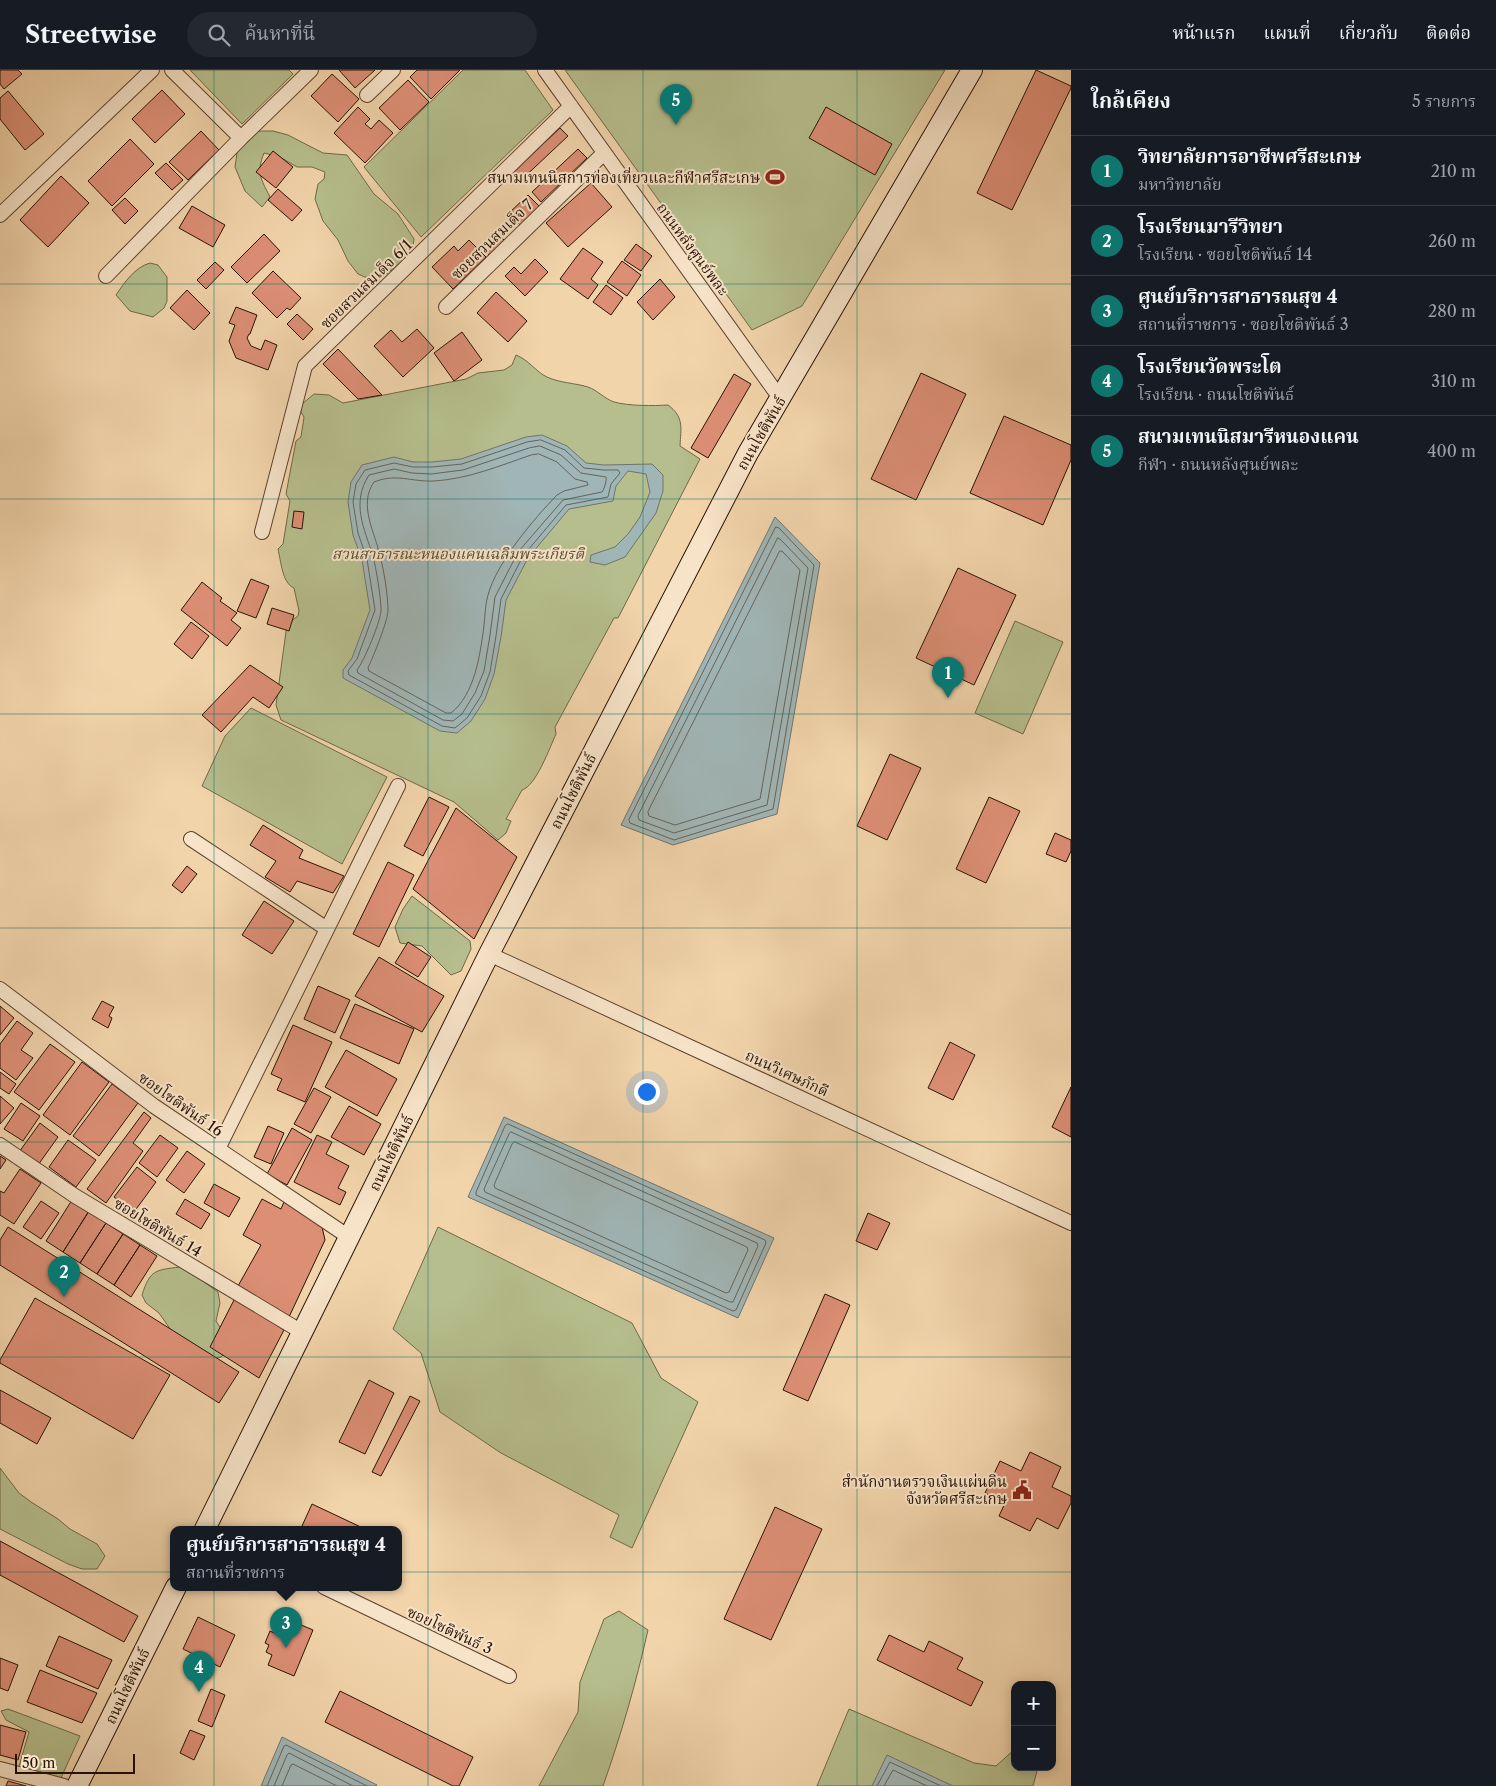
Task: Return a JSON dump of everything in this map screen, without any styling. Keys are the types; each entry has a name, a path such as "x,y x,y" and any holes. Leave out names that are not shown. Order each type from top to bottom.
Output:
{"street":[{"path":"0,215 152,70"},
{"path":"172,70 241,138"},
{"path":"106,276 241,138 311,70"},
{"path":"367,95 393,70"},
{"name":"ถนนหลังศูนย์พละ","path":"545,70 780,398"},
{"name":"ถนนโชติพันธ์","path":"206,1526 489,954 748,453 972,70"},
{"name":"ซอยสวนสมเด็จ 6/1","path":"262,532 305,366 571,106"},
{"name":"ซอยสวนสมเด็จ 7","path":"446,307 604,153"},
{"path":"218,1149 398,786"},
{"path":"192,839 327,929"},
{"name":"ถนนวิเศษภักดี","path":"489,954 1071,1223"},
{"name":"ซอยโชติพันธ์ 16","path":"0,989 154,1106 350,1237"},
{"name":"ซอยโชติพันธ์ 14","path":"0,1145 75,1196 302,1332"},
{"name":"ถนนโชติพันธ์","path":"77,1786 174,1591"},
{"name":"ซอยโชติพันธ์ 3","path":"332,1591 509,1676"},
{"path":"0,1769 64,1786"}],"green space":[{"path":"190,70 289,70 293,74 242,124"},
{"path":"463,70 525,70 553,110 421,237 364,167"},
{"path":"565,70 945,70 802,306 752,330"},
{"path":"258,131 273,131 288,135 323,153 347,155 374,194 398,214 414,239 413,247 404,260 380,279 358,274 348,261 338,240 323,221 315,199 318,184 324,179 325,172 312,167 297,167 280,157 264,153 260,171 270,197 262,207 245,191 235,167 238,146"},
{"path":"150,263 158,265 167,277 167,301 164,308 153,317 130,311 116,295 139,268"},
{"name":"สวนสาธารณะหนองแคนเฉลิมพระเกียรติ","path":"516,355 547,377 557,381 588,387 614,402 648,406 668,405 679,418 681,428 680,446 700,459 618,618 614,618 555,727 556,734 542,765 532,781 522,790 506,819 511,821 506,833 498,840 454,802 281,720 276,705 287,624 298,616 299,611 294,588 284,577 278,549 283,544 290,501 286,494 296,441 301,437 304,417 301,412 302,404 314,394 329,395 343,403 466,379 478,373 504,370 512,365"},
{"path":"1015,621 1063,642 1023,734 975,713"},
{"path":"251,708 387,777 342,864 202,786 225,736"},
{"path":"412,896 470,941 471,949 461,971 451,975 422,946 400,943 395,927 403,909"},
{"path":"438,1227 632,1323 661,1378 698,1402 632,1548 610,1537 619,1515 501,1453 440,1412 421,1353 393,1329"},
{"path":"180,1267 218,1292 220,1303 216,1321 229,1341 226,1352 221,1357 213,1359 180,1343 159,1313 146,1303 142,1295 148,1280 155,1273 165,1269"},
{"path":"0,1468 19,1493 70,1529 97,1544 105,1556 97,1569 82,1569 68,1564 0,1529"},
{"path":"619,1611 648,1630 628,1709 603,1786 539,1786 578,1712 580,1682 604,1619"},
{"path":"8,1709 80,1736 60,1780 19,1766 29,1732 6,1720 1,1711"},
{"path":"849,1709 974,1763 996,1766 1011,1753 1011,1771 1037,1771 1033,1786 817,1786"}],"water":[{"path":"542,435 567,446 586,463 604,465 652,464 663,475 663,491 656,513 625,557 605,565 590,562 591,555 615,547 628,534 640,517 650,492 646,474 628,471 616,486 613,501 569,509 528,558 506,600 494,674 485,699 471,721 457,733 440,731 343,678 343,670 352,658 370,610 362,560 353,535 348,502 351,482 362,465 394,457 413,462 461,459 526,437"},
{"path":"775,517 820,563 777,814 673,845 621,825"},
{"path":"504,1117 774,1238 738,1318 468,1197"},
{"path":"282,1737 377,1785 261,1786"},
{"path":"887,1755 953,1786 872,1786"}],"building":[{"path":"0,70 18,70 22,74 4,89 0,84"},
{"path":"339,70 375,70 355,88"},
{"path":"417,70 460,70 431,99 410,77"},
{"path":"1036,70 1071,86 1071,88 1012,210 977,193"},
{"path":"332,74 359,99 338,122 311,96"},
{"path":"408,80 429,102 400,130 379,108"},
{"path":"162,90 185,114 155,143 132,119"},
{"path":"8,91 44,134 25,150 0,119 0,98"},
{"path":"358,107 370,119 365,124 371,129 379,120 393,133 365,163 334,133"},
{"path":"826,107 892,144 875,175 809,138"},
{"path":"560,128 568,136 518,183 510,175"},
{"path":"201,131 219,150 188,180 169,162"},
{"path":"130,139 154,164 112,206 88,181"},
{"path":"578,149 587,158 541,202 532,192"},
{"path":"273,151 293,167 276,188 256,172"},
{"path":"166,163 183,180 172,190 155,173"},
{"path":"61,176 89,203 48,247 20,220"},
{"path":"591,183 612,207 568,247 546,223"},
{"path":"278,189 302,210 292,221 268,200"},
{"path":"528,195 539,206 520,225 509,213"},
{"path":"125,198 138,211 125,224 112,210"},
{"path":"192,206 225,225 213,247 179,228"},
{"path":"495,232 504,240 489,255 480,246"},
{"path":"264,234 280,251 247,283 231,267"},
{"path":"469,240 486,257 453,289 432,267 454,246 458,251"},
{"path":"636,244 652,256 641,271 624,260"},
{"path":"583,248 603,262 591,279 598,285 588,299 560,279"},
{"path":"535,259 548,272 525,296 505,276 514,267 521,274"},
{"path":"622,261 641,275 627,296 607,282"},
{"path":"215,262 224,270 206,289 197,280"},
{"path":"273,271 301,298 290,310 287,308 277,318 252,293"},
{"path":"660,279 675,297 653,320 637,302"},
{"path":"606,285 623,298 611,315 593,302"},
{"path":"187,290 210,313 194,330 170,308"},
{"path":"496,292 527,321 508,342 477,313"},
{"path":"236,307 257,315 247,338 251,346 261,350 265,340 277,345 268,370 236,358 229,341 235,325 229,323"},
{"path":"297,314 313,329 303,340 287,324"},
{"path":"417,329 434,348 403,377 374,346 391,330 402,342"},
{"path":"462,332 482,360 454,381 434,353"},
{"path":"338,349 382,395 358,399 323,364"},
{"path":"921,373 966,394 916,500 871,479"},
{"path":"734,374 751,384 708,458 691,448"},
{"path":"1004,416 1071,445 1071,460 1043,525 970,493"},
{"path":"294,511 304,512 302,529 292,527"},
{"path":"958,568 1016,595 974,685 916,658"},
{"path":"251,579 269,586 256,618 237,611"},
{"path":"202,582 222,598 220,601 237,613 231,620 241,628 227,646 181,610"},
{"path":"272,608 294,615 289,631 267,624"},
{"path":"191,622 209,636 192,659 174,644"},
{"path":"250,665 283,687 269,708 253,697 221,732 202,715"},
{"path":"890,754 921,768 887,840 857,826"},
{"path":"429,797 449,807 423,856 404,846"},
{"path":"989,797 1020,811 986,883 956,869"},
{"path":"456,808 517,857 474,939 413,889"},
{"path":"263,825 303,850 299,858 344,876 333,893 297,881 290,892 265,877 276,861 250,845"},
{"path":"1055,833 1071,840 1071,851 1066,862 1046,854"},
{"path":"388,862 414,875 379,947 353,934"},
{"path":"187,866 197,874 182,893 172,885"},
{"path":"264,901 294,921 272,954 242,935"},
{"path":"408,942 431,957 418,977 395,963"},
{"path":"379,957 444,996 422,1032 355,996"},
{"path":"318,986 350,1000 335,1033 304,1019"},
{"path":"102,1001 114,1007 109,1016 112,1018 108,1028 92,1019"},
{"path":"355,1004 414,1029 399,1064 340,1038"},
{"path":"0,1006 14,1018 0,1035"},
{"path":"17,1021 33,1033 21,1050 33,1058 16,1080 0,1068 0,1044"},
{"path":"293,1025 332,1042 305,1102 277,1090 282,1079 271,1074"},
{"path":"950,1042 975,1055 953,1100 928,1088"},
{"path":"50,1044 75,1062 39,1110 14,1092"},
{"path":"346,1050 397,1079 377,1116 325,1087"},
{"path":"82,1062 109,1082 70,1135 43,1115"},
{"path":"0,1072 16,1084 9,1094 0,1088"},
{"path":"112,1084 138,1103 99,1156 73,1136"},
{"path":"1071,1087 1071,1137 1052,1127"},
{"path":"314,1088 331,1097 311,1133 294,1124"},
{"path":"0,1096 14,1108 0,1124"},
{"path":"21,1103 40,1116 23,1141 4,1129"},
{"path":"349,1106 381,1124 364,1155 331,1137"},
{"path":"144,1112 151,1118 133,1143 143,1151 106,1203 87,1189"},
{"path":"40,1123 58,1137 38,1165 19,1152"},
{"path":"268,1126 284,1133 271,1164 254,1157"},
{"path":"292,1128 312,1140 287,1185 267,1174"},
{"path":"160,1135 178,1148 157,1177 139,1163"},
{"path":"317,1135 332,1142 326,1154 349,1166 338,1188 346,1192 340,1205 294,1182"},
{"path":"68,1140 96,1160 76,1187 49,1167"},
{"path":"187,1151 205,1164 184,1193 166,1180"},
{"path":"0,1156 6,1160 0,1169"},
{"path":"137,1167 156,1182 134,1212 114,1197"},
{"path":"20,1169 41,1183 14,1224 0,1215 0,1191 4,1193"},
{"path":"214,1184 240,1198 229,1217 204,1203"},
{"path":"185,1199 210,1214 201,1229 176,1214"},
{"path":"262,1199 281,1209 284,1202 322,1227 325,1240 289,1317 238,1286 261,1245 243,1235"},
{"path":"72,1200 89,1211 63,1252 46,1241"},
{"path":"41,1201 59,1213 41,1239 23,1227"},
{"path":"89,1211 106,1223 80,1263 63,1252"},
{"path":"868,1213 890,1223 877,1250 856,1241"},
{"path":"106,1223 123,1234 97,1274 80,1263"},
{"path":"8,1227 239,1372 219,1403 0,1265 0,1240"},
{"path":"123,1234 140,1245 114,1285 97,1274"},
{"path":"140,1245 157,1256 131,1297 114,1285"},
{"path":"825,1294 850,1305 808,1401 783,1390"},
{"path":"35,1298 170,1375 133,1439 0,1363"},
{"path":"235,1298 284,1330 259,1378 210,1347"},
{"path":"369,1380 394,1393 365,1454 339,1442"},
{"path":"0,1390 51,1418 37,1444 0,1423"},
{"path":"410,1396 420,1401 381,1476 372,1472"},
{"name":"สำนักงานตรวจเงินแผ่นดิน จังหวัดศรีสะเกษ","path":"1030,1452 1061,1467 1052,1487 1071,1496 1071,1503 1058,1529 1037,1518 1030,1531 999,1516 1005,1503 985,1493 1000,1461 1021,1471"},
{"path":"312,1504 359,1526 302,1526"},
{"path":"775,1507 822,1529 771,1640 724,1619"},
{"path":"0,1541 138,1616 124,1642 0,1575"},
{"path":"198,1617 235,1635 220,1667 183,1649"},
{"path":"287,1619 313,1630 294,1676 268,1665 272,1655 266,1652 269,1645 265,1643 270,1631 274,1633 278,1623 284,1626"},
{"path":"889,1635 924,1652 929,1641 963,1658 957,1669 983,1682 971,1706 877,1660"},
{"path":"59,1636 112,1660 98,1689 46,1666"},
{"path":"0,1658 18,1665 8,1691 0,1688"},
{"path":"40,1670 97,1693 82,1723 27,1702"},
{"path":"211,1689 225,1695 212,1727 198,1721"},
{"path":"340,1691 473,1757 459,1786 453,1786 325,1722"},
{"path":"0,1725 26,1732 18,1760 0,1755"},
{"path":"190,1730 205,1736 194,1760 180,1753"},
{"path":"8,1781 26,1786 6,1786"}],"place":[{"name":"สนามเทนนิสมารีหนองแคน","path":"676,125"},
{"name":"สนามเทนนิสการท่องเที่ยวและกีฬาศรีสะเกษ","path":"775,177"},
{"name":"วิทยาลัยการอาชีพศรีสะเกษ","path":"948,698"},
{"name":"โรงเรียนมารีวิทยา","path":"64,1297"},
{"name":"สำนักงานตรวจเงินแผ่นดิน จังหวัดศรีสะเกษ","path":"1022,1490"},
{"name":"ศูนย์บริการสาธารณสุข 4","path":"286,1648"},
{"name":"โรงเรียนวัดพระโต","path":"199,1692"}]}
